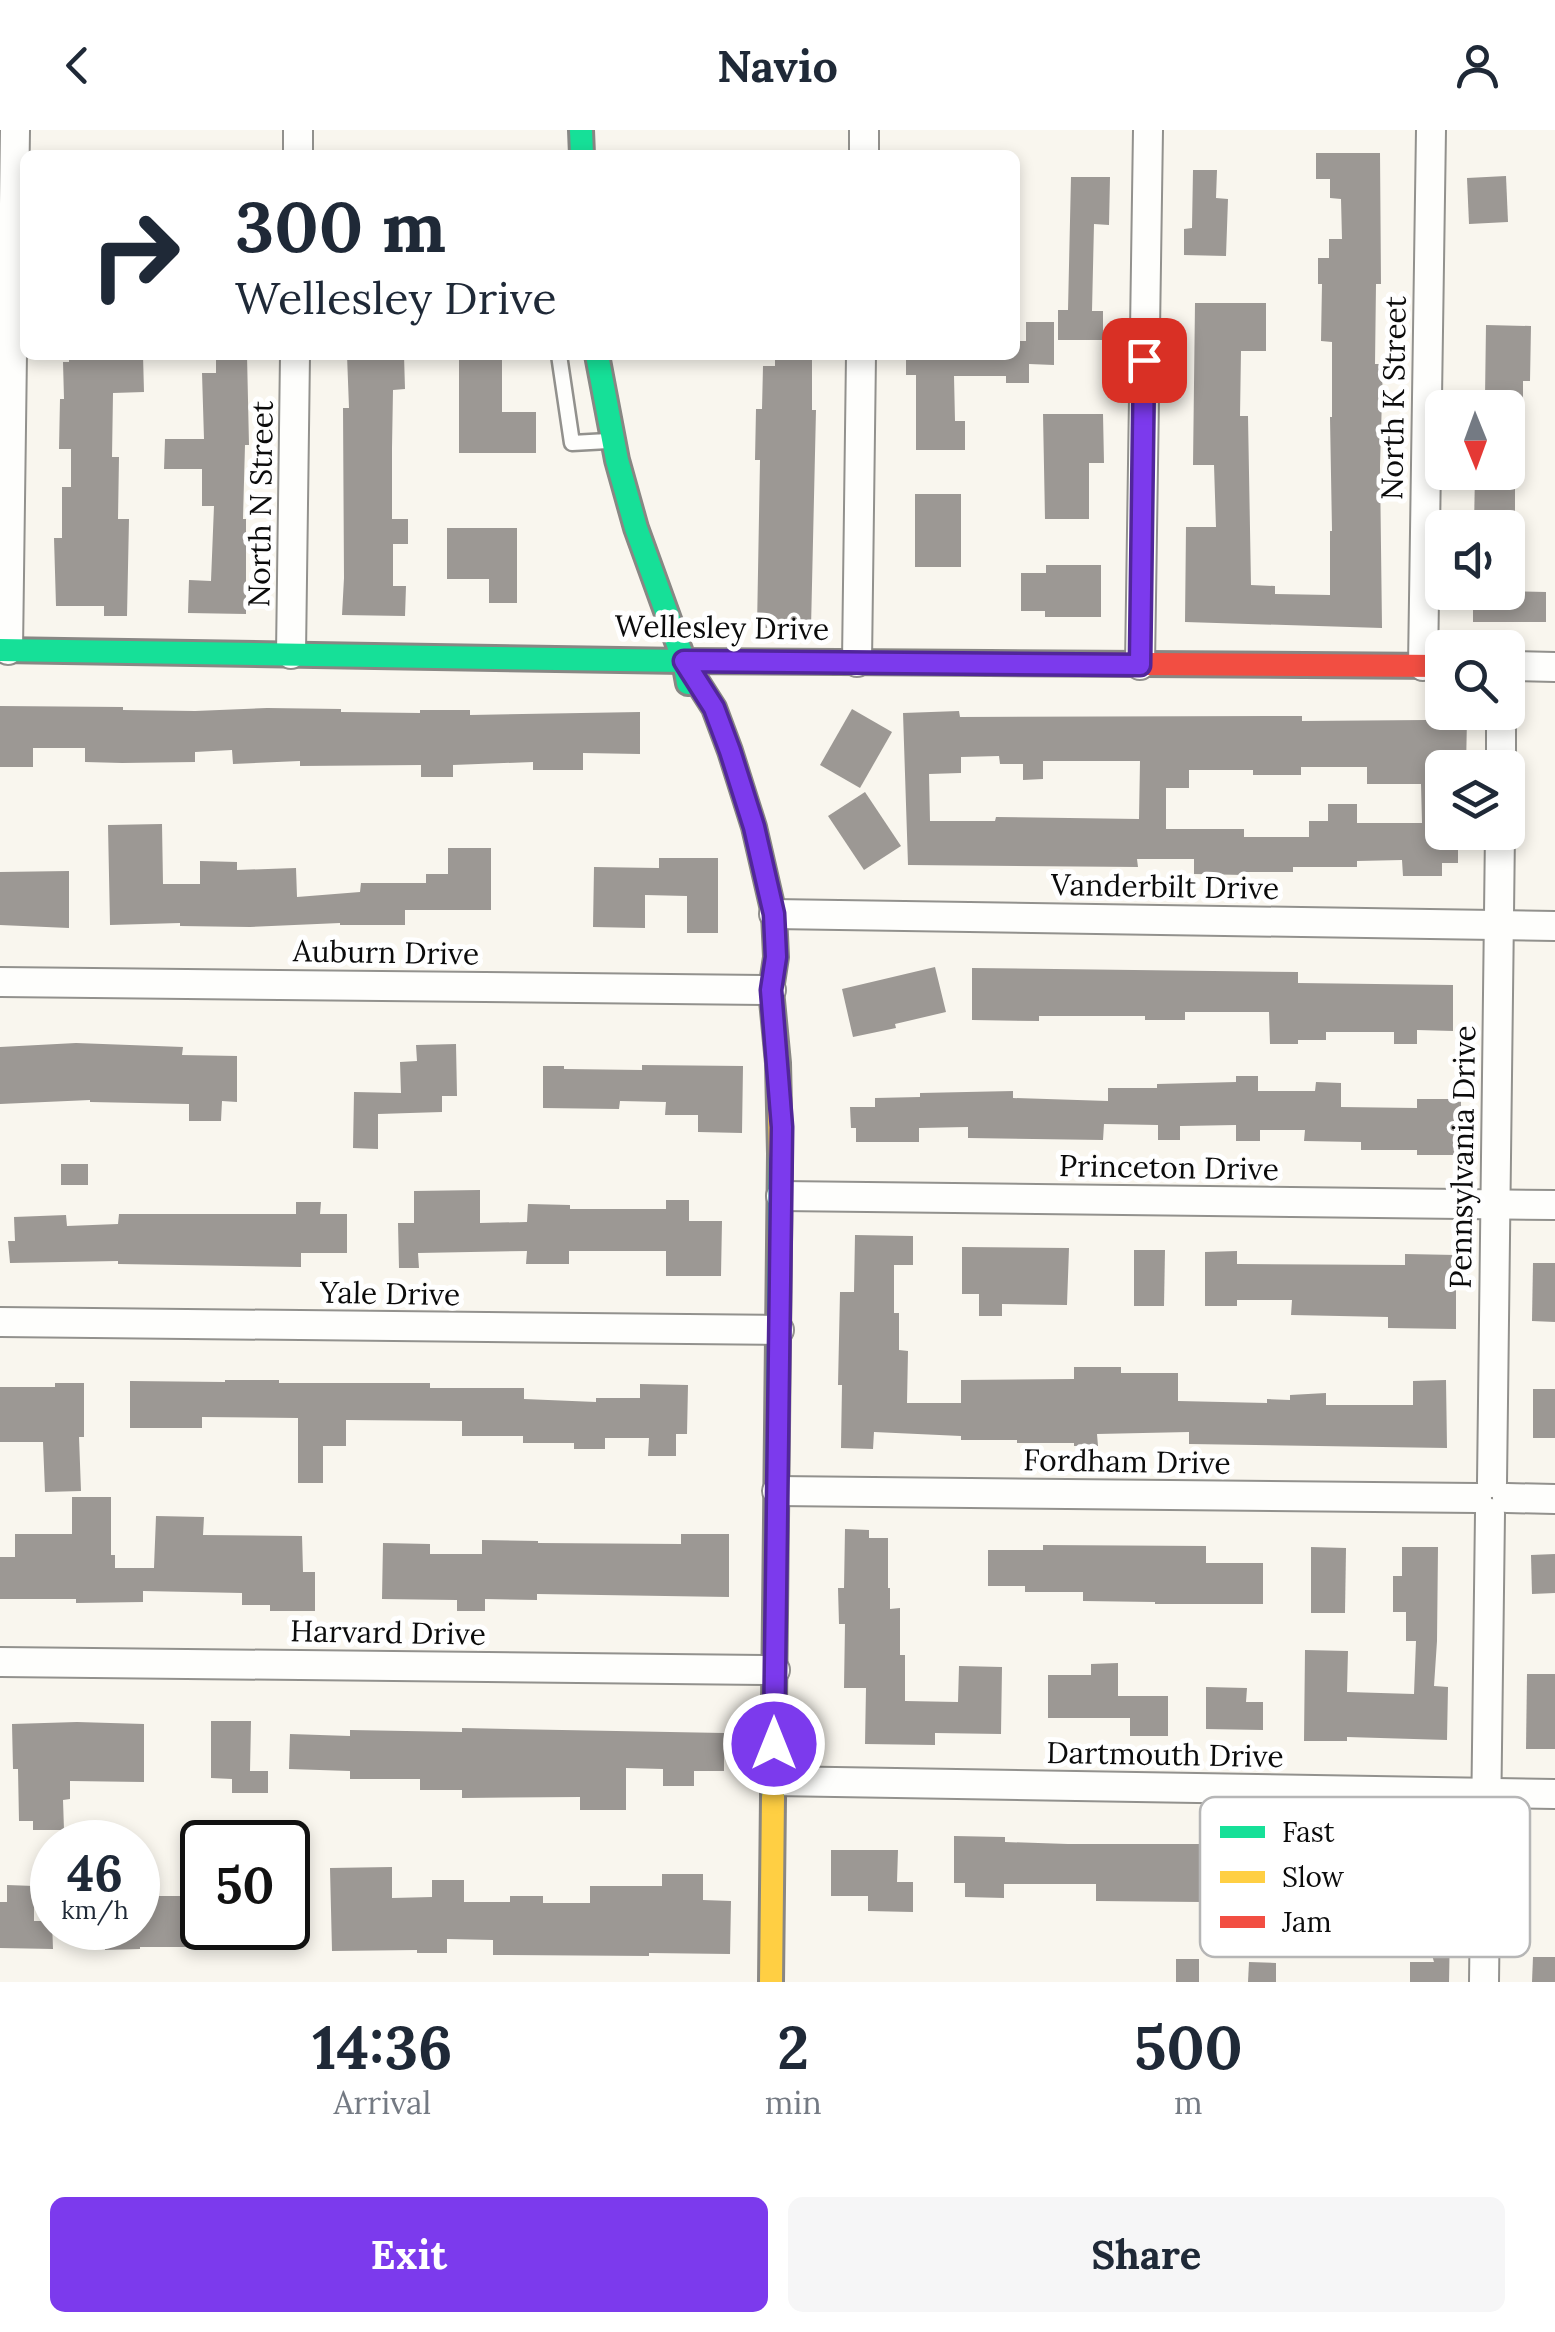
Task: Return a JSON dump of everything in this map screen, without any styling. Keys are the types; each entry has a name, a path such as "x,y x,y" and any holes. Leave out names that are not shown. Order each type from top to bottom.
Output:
{"main road":[{"path":"598,360 636,528 684,661 694,714 707,752"},
{"name":"Wellesley Drive","path":"4,650 684,661 1425,666"},
{"path":"684,661 714,708 730,751 754,827 774,914 776,957 771,990 778,1064 782,1196 771,1982"},
{"path":"753,940 771,990"}],"street":[{"path":"4,650 15,130"},
{"path":"1140,665 1148,130"},
{"name":"North K Street","path":"1431,130 1433,630"},
{"name":"North N Street","path":"291,654 295,360"},
{"path":"857,662 861,360"},
{"path":"1525,666 1555,667"},
{"name":"Pennsylvania Drive","path":"1486,1797 1500,850"},
{"name":"Vanderbilt Drive","path":"774,914 1555,926"},
{"name":"Auburn Drive","path":"0,982 771,990"},
{"name":"Princeton Drive","path":"782,1196 1555,1205"},
{"name":"Yale Drive","path":"0,1322 779,1330"},
{"name":"Fordham Drive","path":"778,1491 1555,1499"},
{"name":"Harvard Drive","path":"0,1662 775,1670"},
{"name":"Dartmouth Drive","path":"774,1782 1555,1794"},
{"name":"Pennsylvania Drive","path":"1484,1957 1484,1982"}],"lane":[{"path":"560,360 572,443 613,440"}],"building":[{"path":"1316,153 1380,153 1381,284 1376,284 1375,364 1383,364 1382,628 1185,622 1186,527 1216,527 1214,465 1193,465 1195,303 1266,303 1266,351 1241,351 1240,416 1248,416 1251,585 1275,586 1275,594 1330,595 1332,342 1321,341 1322,284 1318,284 1318,258 1329,258 1329,239 1342,239 1341,199 1330,198 1330,179 1316,179"},
{"path":"1193,170 1217,170 1216,198 1228,199 1226,256 1184,255 1184,229 1192,228"},
{"path":"1506,176 1508,222 1469,224 1467,178"},
{"path":"1071,177 1110,177 1109,225 1094,224 1092,311 1103,311 1103,340 1058,340 1058,310 1068,310"},
{"path":"1026,322 1054,322 1054,365 1029,364 1029,383 1006,383 1006,376 954,376 955,421 965,421 965,450 916,450 916,375 906,375 906,360 1020,360 1020,341 1026,341"},
{"path":"1486,325 1531,326 1530,381 1523,381 1523,390 1485,390"},
{"path":"143,360 144,392 113,393 112,457 119,457 118,519 129,519 127,616 104,616 104,606 56,606 54,538 62,538 62,487 71,487 71,449 59,449 63,362"},
{"path":"216,360 247,360 249,445 245,445 243,519 246,614 188,613 189,580 211,581 214,506 202,506 202,469 164,469 165,439 204,439 202,373 216,373"},
{"path":"347,360 404,360 405,389 393,390 392,519 408,519 408,544 393,544 393,586 406,586 405,616 342,615 343,408 349,408"},
{"path":"459,360 502,360 502,412 536,412 536,453 459,453"},
{"path":"775,360 812,360 812,410 816,410 811,628 757,628 760,460 755,460 756,409 762,409 763,366 775,366"},
{"path":"1043,414 1103,414 1104,463 1089,463 1089,519 1045,519"},
{"path":"1475,490 1515,490 1515,510 1474,510"},
{"path":"915,494 961,494 961,567 915,567"},
{"path":"447,528 517,528 517,603 489,603 489,579 447,579"},
{"path":"1046,565 1101,565 1101,617 1045,617 1045,611 1021,611 1021,573 1046,573"},
{"path":"1525,591 1546,592 1546,622 1473,622 1473,610 1525,610"},
{"path":"0,706 420,713 470,710 470,715 640,712 640,754 583,753 583,770 533,770 533,762 453,765 453,777 421,777 421,765 300,766 300,761 233,764 232,750 195,752 195,762 122,763 85,762 85,748 33,748 33,767 0,767"},
{"path":"852,709 892,732 860,788 820,765"},
{"path":"959,711 960,717 1302,716 1302,721 1425,720 1425,730 1467,730 1466,750 1425,750 1425,850 1458,850 1458,863 1442,863 1442,876 1403,876 1402,860 1357,861 1357,867 1293,867 1293,872 1244,875 1194,874 1194,859 1137,859 1138,867 908,865 903,713","holes":["999,756 1000,764 1023,764 1023,780 1043,779 1043,761 1140,761 1139,819 996,817 995,821 930,821 929,774 961,773 961,757","1301,767 1367,767 1367,784 1421,784 1422,823 1357,823 1357,804 1328,804 1328,821 1309,821 1309,837 1244,837 1244,829 1166,829 1166,788 1189,788 1189,770 1301,775"]},
{"path":"865,792 901,846 864,870 828,816"},
{"path":"162,824 163,884 200,884 200,861 237,862 237,870 296,868 297,897 360,892 361,883 426,883 426,874 448,874 448,848 491,848 491,910 405,910 405,925 110,925 108,825"},
{"path":"659,858 718,858 718,933 687,933 687,896 645,895 645,928 593,927 594,867 659,868"},
{"path":"69,871 69,928 0,925 0,872"},
{"path":"935,967 946,1012 853,1037 842,989"},
{"path":"972,968 1298,972 1298,983 1453,985 1453,1031 1417,1030 1417,1044 1394,1044 1394,1032 1326,1032 1326,1040 1270,1044 1269,1012 1185,1012 1185,1020 1039,1016 1039,1021 972,1020"},
{"path":"76,1043 183,1047 182,1055 237,1056 237,1102 222,1101 221,1121 189,1121 189,1104 90,1100 0,1104 0,1047"},
{"path":"456,1044 457,1096 442,1096 442,1112 378,1114 378,1149 353,1148 354,1092 401,1093 400,1062 417,1061 416,1045"},
{"path":"642,1065 743,1066 742,1133 698,1132 698,1115 665,1115 666,1102 620,1101 619,1109 543,1108 543,1066 642,1070"},
{"path":"1236,1076 1258,1076 1258,1091 1315,1091 1316,1082 1341,1083 1341,1107 1417,1108 1417,1099 1461,1099 1461,1155 1361,1150 1361,1142 1304,1141 1305,1130 1260,1130 1260,1141 1236,1141 1236,1125 1180,1126 1180,1140 1158,1140 1158,1125 1104,1124 1103,1140 968,1138 968,1127 919,1128 919,1142 856,1142 856,1128 851,1128 850,1107 875,1107 875,1098 1013,1091 1013,1098 1108,1101 1108,1088 1236,1082"},
{"path":"61,1164 88,1164 88,1185 61,1185"},
{"path":"480,1190 480,1223 527,1222 528,1204 570,1205 570,1209 666,1209 666,1200 689,1200 689,1221 722,1221 721,1276 666,1276 666,1251 569,1251 569,1264 526,1264 527,1251 418,1253 419,1268 399,1268 398,1223 414,1223 414,1191"},
{"path":"296,1202 321,1202 320,1214 347,1214 347,1253 301,1253 301,1267 118,1261 10,1263 8,1241 15,1241 14,1217 66,1215 67,1226 118,1224 119,1214 296,1214"},
{"path":"855,1235 913,1236 913,1265 894,1265 899,1350 908,1351 907,1403 961,1403 961,1380 1074,1379 1074,1367 1121,1367 1121,1373 1178,1373 1178,1401 1267,1403 1267,1399 1290,1400 1290,1395 1326,1393 1326,1405 1413,1405 1413,1381 1446,1380 1447,1448 1189,1444 1189,1432 1097,1434 1098,1446 1074,1446 874,1432 873,1449 841,1448 840,1292 854,1292"},
{"path":"962,1247 1069,1248 1067,1305 1002,1304 1002,1316 979,1316 979,1294 962,1294"},
{"path":"1134,1250 1165,1250 1164,1306 1134,1306"},
{"path":"1237,1251 1237,1264 1405,1265 1405,1254 1456,1255 1456,1329 1388,1328 1388,1317 1291,1315 1292,1300 1237,1300 1237,1306 1205,1306 1205,1252"},
{"path":"1533,1263 1555,1263 1555,1322 1532,1321"},
{"path":"130,1381 524,1388 524,1399 596,1402 596,1398 640,1398 640,1384 688,1385 687,1434 676,1434 676,1456 648,1456 649,1438 605,1438 605,1449 574,1449 574,1443 523,1443 523,1436 462,1436 462,1421 346,1420 346,1446 323,1446 323,1483 298,1483 298,1418 202,1417 202,1428 130,1428"},
{"path":"55,1383 84,1383 84,1437 79,1437 81,1491 45,1492 43,1442 0,1442 0,1387 55,1387"},
{"path":"1533,1389 1555,1389 1555,1438 1533,1438"},
{"path":"72,1497 111,1497 111,1555 115,1555 115,1568 154,1568 156,1516 204,1517 203,1535 302,1536 303,1572 315,1572 315,1611 270,1611 270,1605 242,1605 242,1593 143,1591 143,1602 0,1599 0,1557 15,1557 15,1534 72,1534"},
{"path":"845,1529 869,1530 869,1538 888,1538 890,1609 900,1608 905,1701 958,1702 959,1666 1002,1667 1001,1734 935,1733 935,1745 865,1744 866,1688 844,1688 845,1624 839,1624 838,1588 844,1588"},
{"path":"681,1534 729,1534 729,1597 537,1594 537,1600 485,1599 485,1611 457,1611 457,1600 382,1599 383,1543 430,1544 430,1554 482,1554 482,1540 681,1544"},
{"path":"1043,1545 1206,1546 1206,1563 1263,1563 1263,1604 1083,1601 1083,1592 1025,1592 1025,1586 988,1586 988,1550 1043,1550"},
{"path":"1311,1547 1346,1548 1345,1613 1311,1613"},
{"path":"1402,1547 1438,1547 1434,1686 1448,1687 1447,1740 1347,1737 1347,1741 1304,1741 1305,1650 1348,1651 1347,1692 1414,1694 1416,1641 1406,1641 1406,1612 1393,1612 1393,1576 1402,1576"},
{"path":"1555,1554 1555,1593 1532,1594 1531,1555"},
{"path":"1118,1663 1118,1696 1168,1696 1168,1736 1130,1736 1130,1718 1048,1718 1048,1675 1091,1675 1091,1664"},
{"path":"1527,1674 1555,1674 1555,1749 1526,1749"},
{"path":"1206,1687 1247,1688 1246,1702 1263,1702 1263,1730 1206,1729"},
{"path":"211,1721 251,1721 250,1771 268,1771 268,1793 232,1793 232,1779 211,1778"},
{"path":"12,1724 144,1724 144,1782 70,1781 70,1799 63,1800 64,1820 19,1821"},
{"path":"462,1728 724,1733 724,1771 694,1771 694,1786 663,1786 663,1769 626,1768 626,1810 580,1810 580,1797 462,1798 462,1790 420,1790 420,1779 350,1779 350,1771 289,1769 290,1734 350,1736 350,1730 462,1732"},
{"path":"954,1836 1005,1837 1005,1842 1200,1844 1200,1902 1096,1901 1096,1884 1004,1884 1004,1898 965,1897 965,1883 954,1883"},
{"path":"831,1850 898,1850 897,1882 913,1882 913,1912 868,1911 868,1896 831,1896"},
{"path":"392,1867 392,1898 432,1897 432,1880 464,1880 464,1902 510,1902 510,1896 543,1896 543,1903 590,1903 590,1886 662,1886 662,1874 703,1874 703,1900 731,1901 730,1954 493,1955 493,1940 447,1939 447,1953 332,1951 330,1868"},
{"path":"7,1885 30,1886 30,1949 0,1948 0,1902 7,1902"},
{"path":"160,1896 180,1896 180,1947 160,1947"},
{"path":"1433,1957 1449,1957 1449,1982 1410,1982 1410,1962 1434,1962"},
{"path":"1533,1957 1555,1957 1555,1982 1532,1982"},
{"path":"1176,1959 1199,1959 1199,1982 1176,1982"},
{"path":"1249,1962 1276,1963 1276,1982 1248,1982"}],"traffic: fast":[{"path":"581,130 582,150"},
{"path":"598,360 617,460 688,683"},
{"path":"0,650 989,663"},
{"path":"773,1797 780,1154"}],"traffic: slow":[{"path":"684,661 714,708 730,751 754,827 774,914 776,957 771,990 780,1154"},
{"path":"771,1982 773,1797"}],"traffic: jam":[{"path":"989,663 1425,666"}],"route":[{"path":"774,1744 782,1196 782,1127 771,990 776,957 774,914 754,827 730,751 714,708 684,661 1140,665 1144,360"}]}
